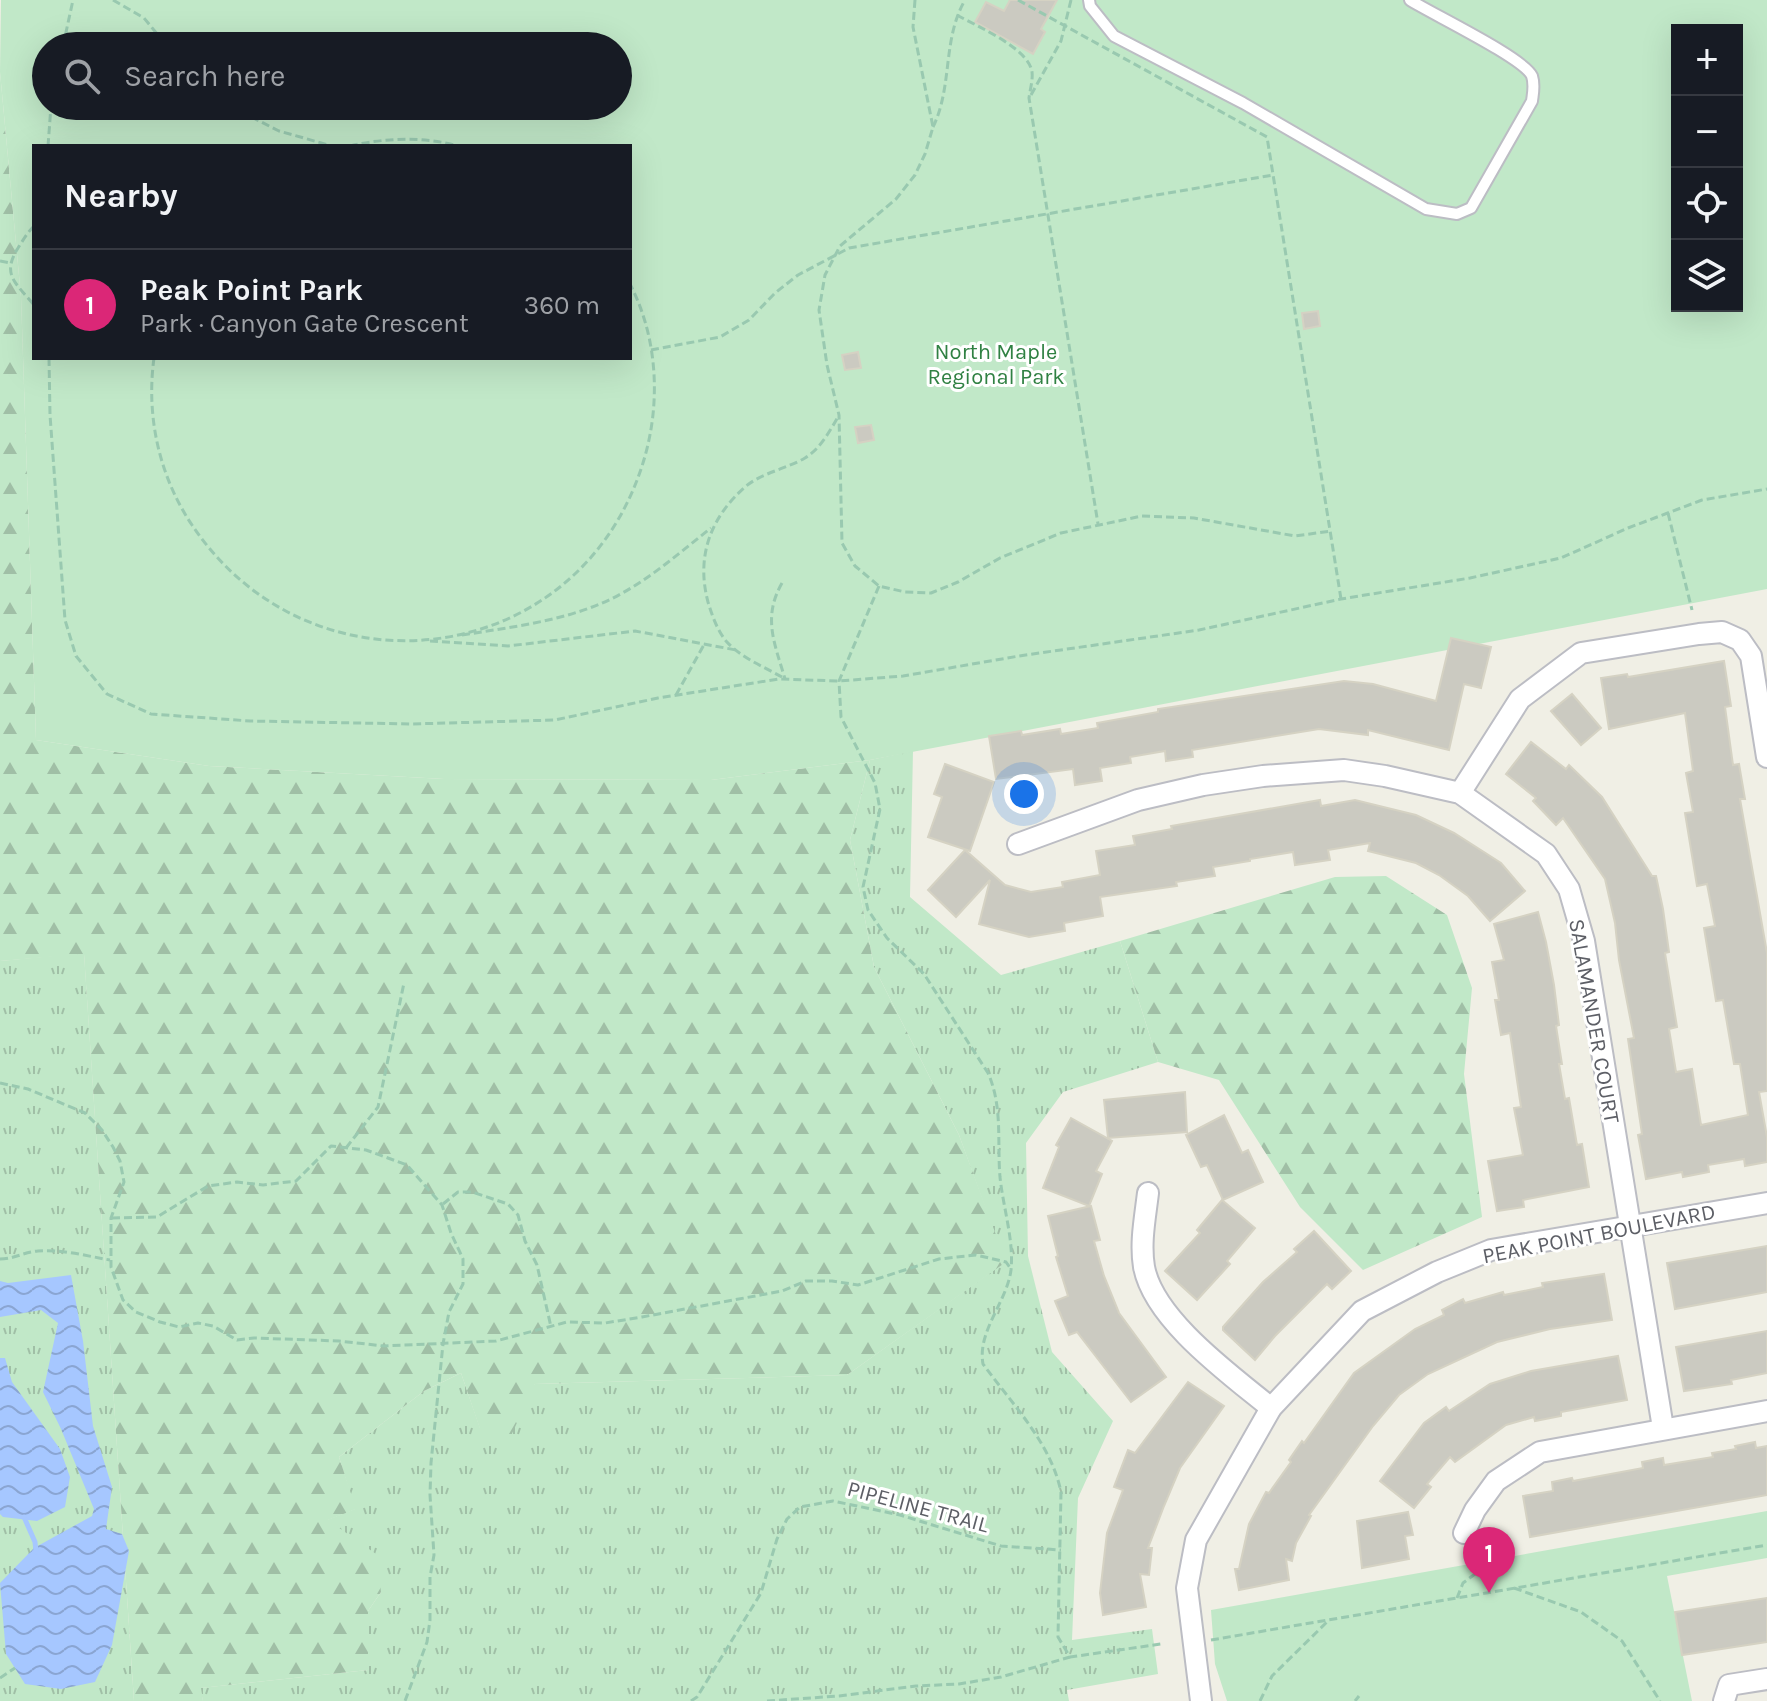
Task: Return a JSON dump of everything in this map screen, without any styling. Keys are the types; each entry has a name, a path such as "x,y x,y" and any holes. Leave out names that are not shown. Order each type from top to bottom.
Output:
{"street":[{"path":"1460,793 1520,699 1581,653 1699,634 1722,632 1740,640 1751,656 1767,757"},
{"name":"SALAMANDER COURT","path":"1018,844 1138,800 1203,785 1263,776 1344,770 1460,793 1546,854 1569,889 1584,941 1663,1428"},
{"path":"1148,1193 1143,1259 1145,1271 1161,1306 1203,1352 1271,1408"},
{"name":"PEAK POINT BOULEVARD","path":"1201,1701 1187,1588 1196,1540 1271,1408 1362,1311 1437,1272 1491,1250 1767,1203"},
{"path":"1464,1533 1475,1510 1496,1481 1540,1452 1767,1411"},
{"path":"1724,1701 1729,1685 1767,1679"}],"lane":[{"path":"1089,0 1090,6 1114,36 1243,103 1426,209 1457,214 1471,208 1532,101 1532,77 1517,62 1410,0"}],"path":[{"path":"66,32 73,0"},
{"path":"113,0 144,18 156,32"},
{"path":"915,0 913,27 933,127"},
{"path":"965,0 957,15 948,52 943,108 915,175 896,199 840,246 825,275 819,310 827,365 839,415 842,543 855,566 879,586 905,592 931,593 958,582 1000,558 1061,533 1142,516 1194,518 1295,536 1331,531"},
{"path":"1018,0 1267,137 1341,599"},
{"path":"1029,98 1061,41 1071,0"},
{"path":"957,15 1015,48 1027,60 1032,72 1029,98 1098,524"},
{"path":"48,144 50,120"},
{"path":"257,120 279,131 325,144"},
{"path":"358,144 377,139 451,144"},
{"path":"651,350 720,337 749,320 798,275 849,248 1273,175"},
{"path":"32,229 9,269 32,303"},
{"path":"0,261 10,263"},
{"path":"427,641 486,628 545,599 595,554 631,499 652,435 655,369 640,304 632,288"},
{"path":"49,360 50,415 65,620 76,656 107,694 151,714 250,721 411,724 555,720 676,695 785,679 839,681 903,676 1199,630 1341,599 1470,578 1561,558 1702,500 1767,489"},
{"path":"154,360 150,388 157,447 177,504 211,554 255,595 308,624 366,639 508,646 635,631 739,651"},
{"path":"785,679 726,641 712,616 705,590 705,550 720,513 747,485 807,457 825,439 839,415"},
{"path":"1668,513 1692,610"},
{"path":"427,641 536,623 610,599 660,569 713,526"},
{"path":"782,583 772,599 770,627 785,679"},
{"path":"879,586 839,681 841,717 875,783 880,809 863,887 868,910 887,938 924,974 994,1087 998,1104 1000,1175 1011,1269 981,1356 983,1364 1043,1446 1058,1475 1061,1492 1058,1637 1070,1657"},
{"path":"676,695 705,643"},
{"path":"346,1148 378,1107 404,983"},
{"path":"0,1083 28,1089 85,1113 102,1130 120,1161 124,1182 111,1218 111,1260 115,1282 123,1300 136,1312 160,1322 179,1327 198,1323 213,1326 237,1340 316,1340 384,1346 496,1341 567,1322 605,1323 782,1291 806,1281 858,1285 939,1259 976,1255 1006,1262 1011,1269"},
{"path":"111,1218 157,1217 208,1186 296,1181 331,1146 366,1150 407,1165 442,1205 463,1259 463,1284 449,1312 443,1344 431,1463 434,1555 427,1642 405,1701"},
{"path":"442,1205 458,1192 472,1192 508,1204 518,1215 525,1241 537,1265 551,1327"},
{"path":"0,1259 13,1259 24,1252 43,1250 111,1260"},
{"name":"PIPELINE TRAIL","path":"691,1701 697,1697 761,1593 777,1539 787,1519 800,1507 833,1501 900,1515 1001,1546 1061,1550"},
{"path":"1211,1640 1767,1545"},
{"path":"1457,1598 1463,1583 1479,1571"},
{"path":"1513,1588 1581,1612 1622,1641 1660,1701"},
{"path":"1260,1701 1272,1676 1329,1620"},
{"path":"767,1701 959,1684 1001,1677 1070,1657 1161,1644"},
{"path":"0,1678 15,1668"},
{"path":"1355,1701 1359,1696"}],"green space":[{"name":"North Maple Regional Park","path":"1,0 1767,0 1767,589 870,760 711,780 444,779 209,766 36,740 21,297 0,72"},
{"path":"0,72 21,297 36,740 209,766 444,779 711,780 870,760 850,840 874,967 959,1135 1006,1262 847,1375 535,1384 509,1440 480,1429 461,1373 424,1391 339,1457 356,1509 328,1520 376,1554 381,1592 368,1611 368,1670 201,1688 203,1701 134,1701 84,954 0,961"},
{"path":"913,751 910,897 1001,975 1120,941 1158,1062 1063,1092 1026,1143 1028,1256 1052,1352 1113,1421 1078,1498 1072,1640 1152,1629 1158,1674 1067,1690 1069,1701 203,1701 200,1688 368,1670 368,1611 381,1592 327,1520 355,1509 339,1457 424,1391 461,1373 480,1428 535,1384 847,1375 1005,1262 959,1135 874,967 850,840 870,760"},
{"path":"1386,876 1447,915 1472,988 1464,1074 1482,1217 1363,1270 1300,1207 1219,1080 1158,1062 1120,941 1335,877"},
{"path":"84,953 134,1701 0,1701 0,961"},
{"path":"1767,1511 1767,1558 1667,1576 1692,1701 1227,1701 1215,1664 1211,1610"}],"water":[{"path":"71,1275 93,1426 112,1487 106,1529 122,1534 129,1551 112,1645 95,1682 61,1689 25,1684 6,1654 0,1583 34,1548 92,1516 94,1509 43,1392 58,1323 41,1310 0,1317 0,1281 8,1283"},
{"path":"0,1358 5,1358 12,1382 60,1449 70,1477 65,1507 37,1521 0,1514"}],"building":[{"path":"1010,0 1057,0 1041,29 1045,32 1033,54 975,22 986,2 1004,11"},
{"path":"1318,311 1320,326 1304,329 1302,313"},
{"path":"858,352 861,368 845,370 842,355"},
{"path":"871,425 874,440 858,443 855,427"},
{"path":"1451,638 1491,647 1481,688 1464,684 1449,750 1368,730 1368,735 1319,729 1192,750 1193,757 1166,761 1165,751 1130,757 1131,763 1100,768 1102,781 1075,785 1073,769 996,779 989,736 1060,729 1061,734 1098,728 1097,723 1158,712 1158,709 1344,681 1373,684 1436,701"},
{"path":"1724,661 1731,706 1725,707 1733,765 1739,764 1745,799 1740,799 1767,953 1767,1091 1759,1092 1767,1137 1767,1162 1745,1166 1744,1159 1708,1165 1709,1172 1683,1177 1682,1172 1646,1179 1628,1039 1634,1038 1605,879 1563,818 1556,825 1533,801 1536,798 1506,774 1531,742 1566,769 1569,765 1602,797 1652,876 1656,876 1669,952 1665,953 1677,1027 1669,1029 1676,1072 1692,1069 1701,1125 1748,1115 1740,1064 1734,1064 1723,1000 1716,1001 1704,928 1715,926 1707,884 1697,886 1685,813 1693,812 1686,773 1693,771 1685,713 1609,729 1601,678 1627,674 1628,677"},
{"path":"1572,694 1601,728 1581,745 1551,711"},
{"path":"945,764 994,782 970,851 928,837 942,797 934,794"},
{"path":"1320,800 1321,806 1355,800 1416,815 1454,833 1501,863 1525,891 1490,921 1468,896 1439,875 1416,863 1368,851 1370,843 1328,850 1330,860 1295,865 1293,852 1213,867 1215,876 1176,882 1177,886 1100,897 1103,916 1064,923 1065,931 1029,937 979,924 990,880 956,917 928,890 965,850 1005,885 1031,892 1063,887 1062,882 1100,875 1096,851 1135,845 1133,836 1172,829 1171,826"},
{"path":"1538,912 1554,985 1562,1064 1559,1064 1565,1099 1569,1098 1577,1145 1582,1144 1589,1187 1523,1200 1524,1207 1497,1211 1488,1161 1523,1155 1514,1108 1521,1107 1510,1033 1501,1035 1495,1000 1499,1000 1492,962 1504,960 1494,924"},
{"path":"1185,1092 1187,1132 1108,1138 1104,1100"},
{"path":"1224,1115 1242,1153 1248,1150 1263,1182 1223,1200 1207,1165 1201,1167 1186,1135"},
{"path":"1071,1118 1112,1141 1096,1171 1102,1174 1089,1206 1043,1188 1059,1147 1056,1145"},
{"path":"1222,1200 1255,1228 1227,1261 1230,1264 1197,1300 1165,1271 1200,1233 1197,1230"},
{"path":"1091,1206 1100,1240 1094,1241 1119,1313 1166,1377 1131,1402 1077,1332 1069,1335 1055,1301 1068,1296 1048,1216"},
{"path":"1314,1231 1351,1271 1332,1289 1327,1284 1255,1360 1223,1327"},
{"path":"1767,1246 1767,1292 1675,1309 1667,1263"},
{"path":"1604,1274 1612,1320 1550,1329 1497,1342 1428,1374 1399,1395 1309,1515 1296,1543 1292,1561 1286,1559 1289,1580 1239,1590 1235,1569 1239,1569 1249,1524 1266,1492 1269,1493 1302,1441 1304,1443 1354,1373 1415,1329 1444,1315 1442,1310 1463,1299 1465,1303 1503,1292 1504,1295 1543,1287 1542,1283"},
{"path":"1767,1331 1767,1373 1731,1380 1732,1384 1684,1391 1676,1347"},
{"path":"1618,1356 1627,1400 1506,1425 1455,1462 1450,1457 1427,1484 1431,1487 1414,1508 1380,1481 1424,1423 1446,1407 1449,1411 1490,1384 1531,1371"},
{"path":"1188,1382 1224,1406 1180,1468 1164,1506 1148,1548 1152,1548 1149,1575 1140,1574 1146,1607 1103,1615 1100,1593 1107,1533 1123,1490 1114,1487 1128,1450 1135,1453"},
{"path":"1755,1442 1756,1448 1767,1446 1767,1495 1530,1537 1523,1496 1553,1491 1552,1482 1643,1468 1642,1462 1663,1458 1664,1465 1713,1457 1712,1453"},
{"path":"1408,1512 1413,1535 1405,1536 1409,1559 1362,1568 1357,1521"},
{"path":"1767,1598 1767,1642 1682,1655 1675,1612"}],"waterway":[{"path":"24,1517 36,1552"}],"place":[{"name":"Peak Point Park","path":"1489,1593"}]}
